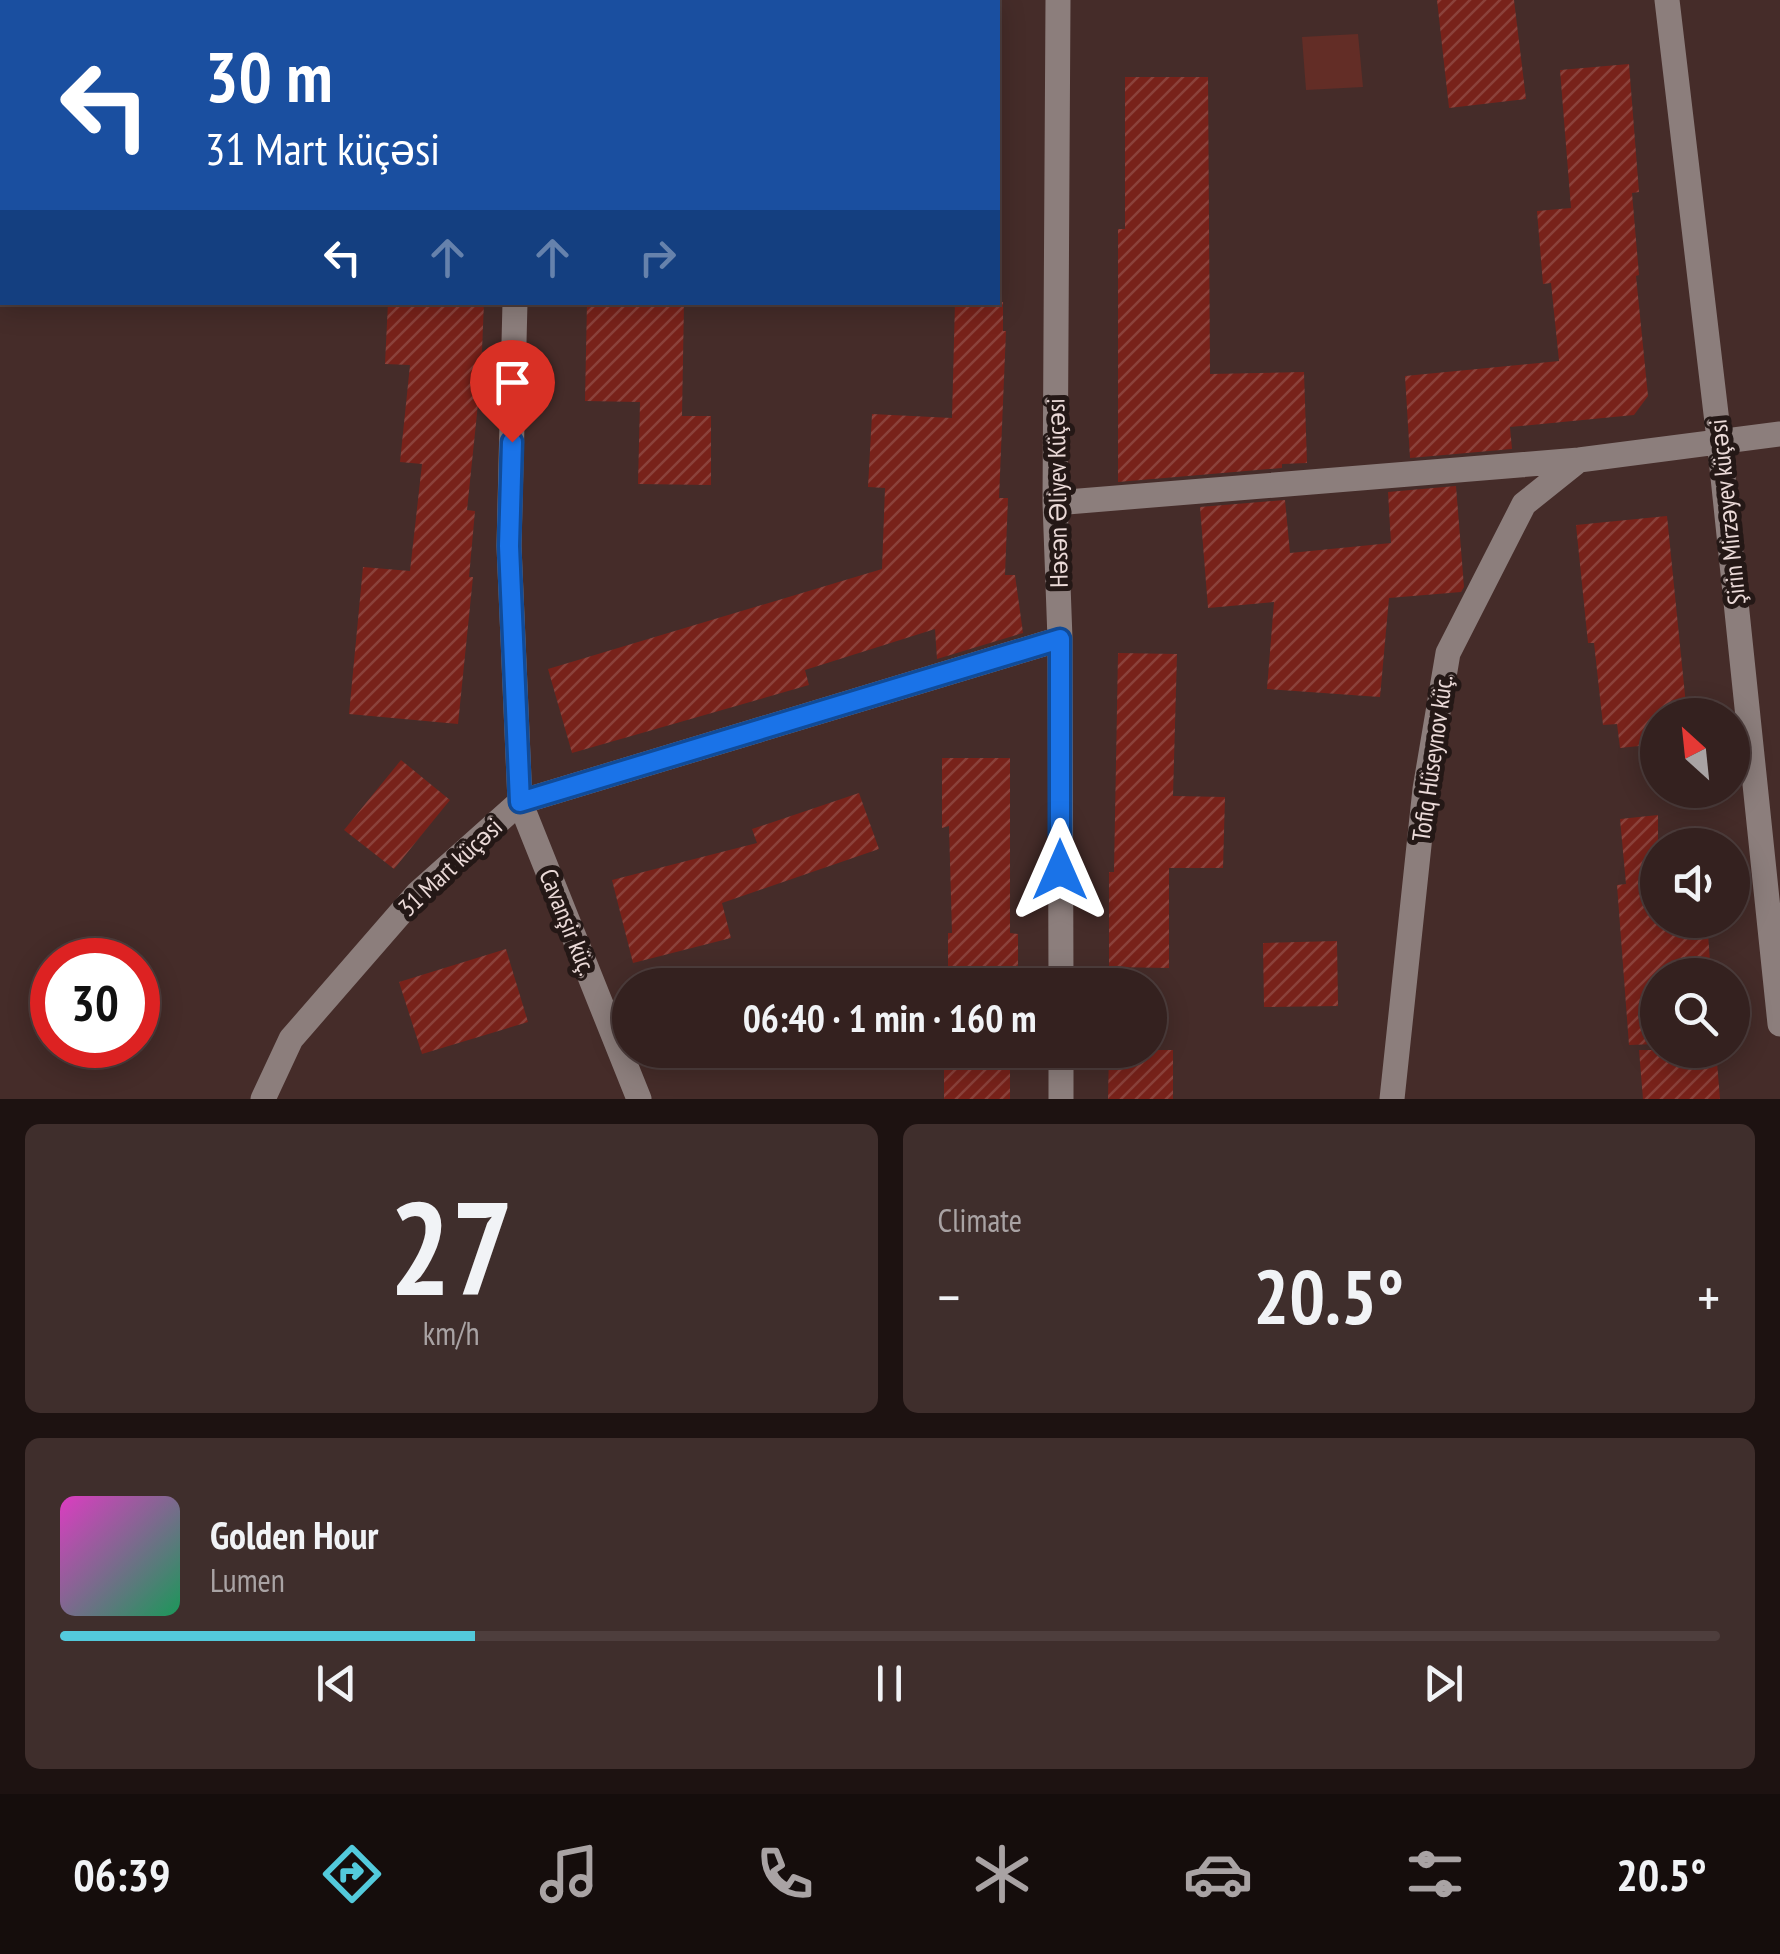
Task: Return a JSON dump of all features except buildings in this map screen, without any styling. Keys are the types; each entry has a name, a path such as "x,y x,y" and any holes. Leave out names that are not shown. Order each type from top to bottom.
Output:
{"street":[{"name":"Həsən Əliyev Küçəsi","path":"1058,0 1056,504 1061,968"},
{"name":"Şirin Mirzəyev küçəsi","path":"1667,0 1719,439 1780,1024"},
{"name":"Cavanşir küç.","path":"515,305 509,546 520,802 640,1099"},
{"path":"1056,504 1578,460 1780,434"},
{"name":"Tofiq Hüseynov küç.","path":"1392,1099 1425,790 1448,653 1524,504 1578,460"},
{"name":"31 Mart küçəsi","path":"263,1099 291,1038 418,893 520,802 1060,639"},
{"path":"1061,1068 1061,1099"}],"shaded area":[{"path":"1358,34 1363,87 1306,90 1302,37"}],"route":[{"path":"512,442 509,546 520,802 1060,639 1060,870"}]}
